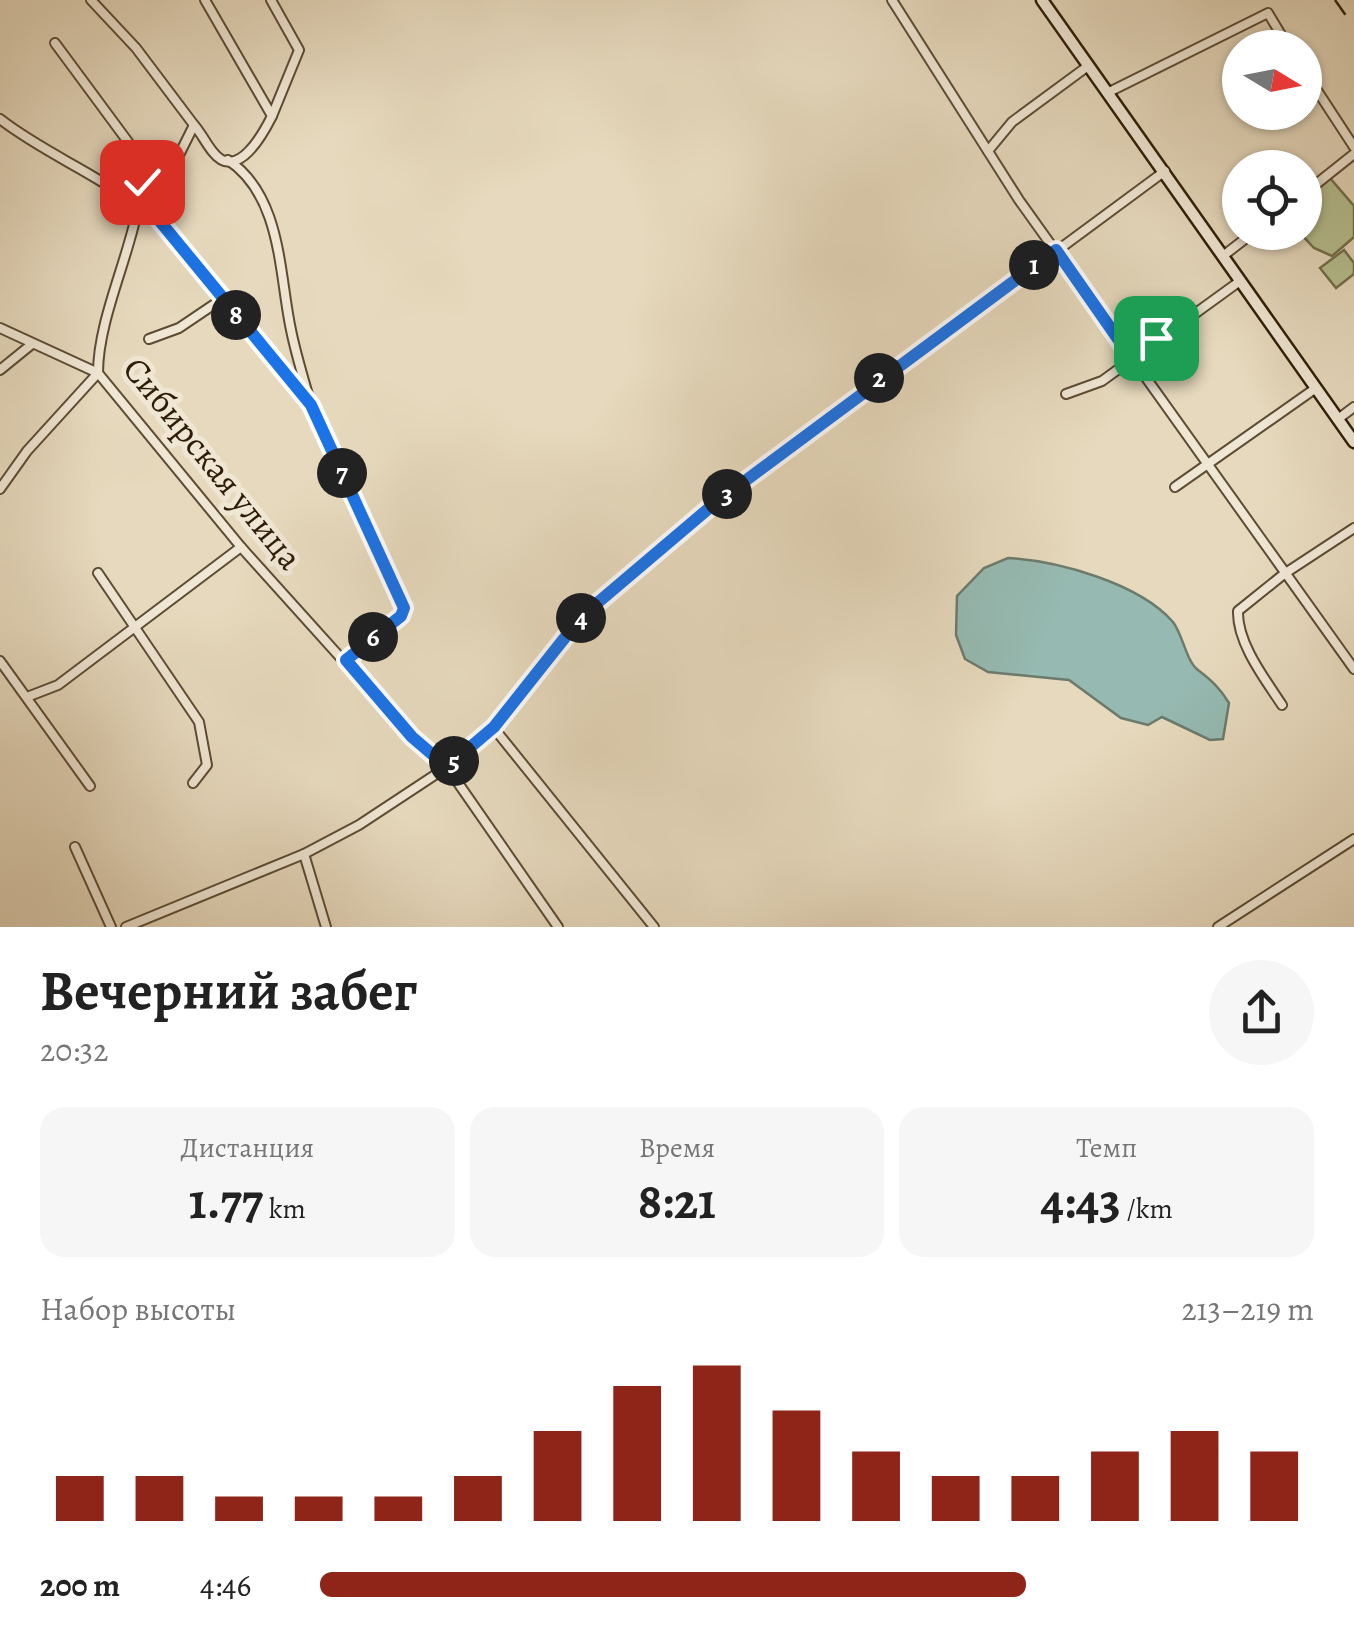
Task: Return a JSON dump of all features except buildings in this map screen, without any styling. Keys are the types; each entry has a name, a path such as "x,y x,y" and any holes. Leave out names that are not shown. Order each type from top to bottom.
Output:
{"main road":[{"path":"1042,0 1354,442"}],"street":[{"path":"90,0 136,48 213,153 228,160 256,189 275,236 291,329 311,405 404,608 401,616 346,660"},
{"path":"205,0 272,116"},
{"path":"228,160 247,155 256,146 296,67 299,50 270,0"},
{"path":"892,0 1056,250 1354,669"},
{"path":"1234,30 1268,13 1279,30"},
{"path":"1106,93 1222,36"},
{"path":"55,43 138,154 142,182 173,167 194,125"},
{"path":"988,150 1012,122 1088,66"},
{"path":"1322,99 1354,151 1322,178"},
{"path":"0,119 41,151 139,202 311,405"},
{"path":"126,927 304,854 359,825 447,767 494,727 582,616 685,529 872,383 1165,171"},
{"name":"Сибирская улица","path":"142,182 116,296 100,338 98,373 241,547 412,737 447,767 558,927"},
{"path":"1223,256 1231,250"},
{"path":"1066,394 1102,381 1240,281"},
{"path":"149,338 179,328 222,298"},
{"path":"0,328 98,373 27,451 0,490"},
{"path":"0,370 32,344"},
{"path":"1175,487 1316,388"},
{"path":"1338,418 1354,407"},
{"path":"1282,706 1250,652 1238,623 1238,611 1284,574 1354,528"},
{"path":"27,696 58,685 241,547"},
{"path":"98,574 200,722 206,765 193,783"},
{"path":"0,660 90,786"},
{"path":"494,727 654,927"},
{"path":"1218,927 1354,839"},
{"path":"75,847 111,927"},
{"path":"304,854 326,927"}],"green space":[{"path":"1330,178 1354,206 1354,237 1332,256 1318,250 1322,250 1322,185"},
{"path":"1344,250 1354,263 1354,274 1336,288 1320,268"}],"water":[{"path":"1008,558 1096,576 1158,608 1173,622 1194,666 1229,703 1223,739 1210,740 1162,717 1148,725 1121,718 1069,680 988,672 965,659 956,635 957,596 984,568"}],"railway":[{"path":"1335,0 1354,27"}],"route":[{"path":"142,182 140,197 311,405 404,608 401,616 356,648 346,660 412,737 447,767 494,727 582,616 714,504 1056,250 1132,359 1156,338"}]}
